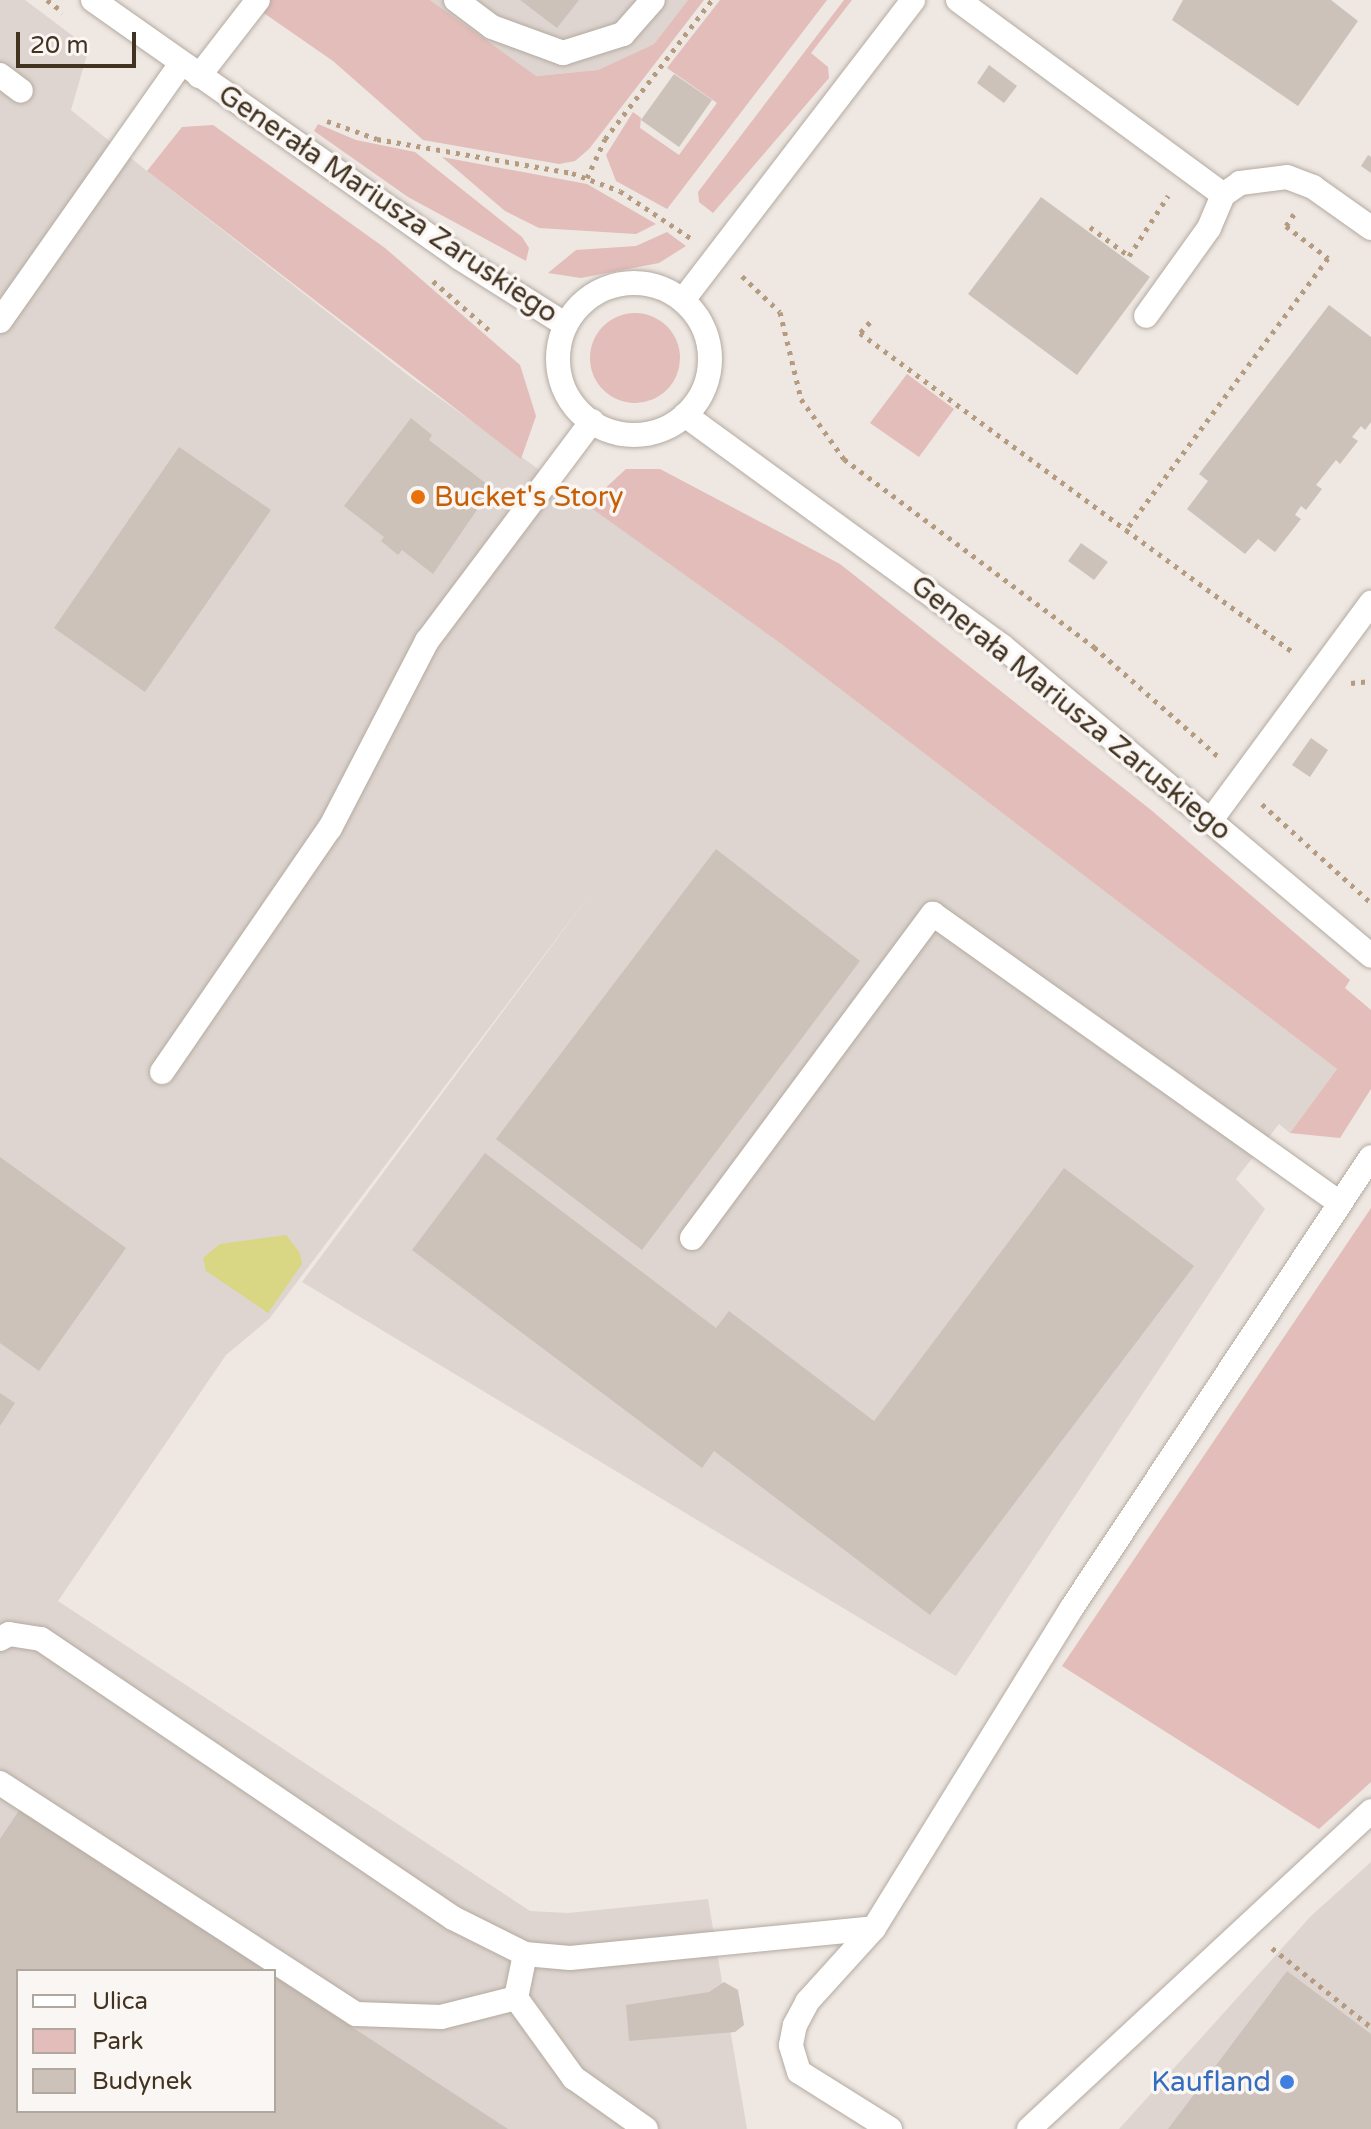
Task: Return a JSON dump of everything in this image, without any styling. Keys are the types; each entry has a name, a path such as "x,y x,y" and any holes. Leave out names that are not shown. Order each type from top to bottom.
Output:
{"street":[{"name":"Generała Mariusza Zaruskiego","path":"93,0 460,258 566,325"},
{"path":"0,321 190,70 258,0"},
{"path":"456,0 492,27 563,53 623,34 653,0"},
{"path":"683,300 913,0"},
{"path":"958,0 1223,195"},
{"path":"0,75 21,91"},
{"path":"1146,316 1209,228 1223,195 1240,183 1287,177 1313,187 1371,228"},
{"path":"619,284 653,285 683,300 704,330 710,366 706,385 685,415 650,433 609,431 572,403 560,378 558,360 566,325 588,299 619,284"},
{"name":"Generała Mariusza Zaruskiego","path":"685,415 1002,646 1371,956"},
{"path":"162,1072 330,828 427,641 592,421"},
{"path":"1211,820 1267,749 1371,603"},
{"path":"692,1238 933,914 1339,1203"},
{"path":"890,2129 799,2072 791,2045 807,2002 874,1928 1071,1609 1371,1157"},
{"path":"0,1639 9,1634 41,1639 453,1918 525,1954 570,1958 874,1928"},
{"path":"0,1783 356,2014 441,2017 516,1998"},
{"path":"1029,2129 1371,1811"},
{"path":"525,1954 516,1998 574,2078 646,2129"}],"path":[{"path":"587,178 605,139 712,0"},
{"path":"314,114 377,139 587,178 668,221"},
{"path":"1126,530 1328,258 1286,226 1313,187"},
{"path":"1090,227 1129,256 1169,198 1158,188"},
{"path":"770,300 788,332 801,399 854,469 1094,647 1199,737 1241,782 1371,903"},
{"path":"870,322 860,333 1321,670 1341,683 1371,681"},
{"path":"1268,1945 1371,2027"}],"shaded area":[{"path":"0,0 25,0 89,48 71,110 147,171 413,379 780,643 1337,1069 1290,1133 1279,1124 1236,1179 1265,1209 956,1676 302,1282 594,889 269,1319 226,1355 58,1601 530,1911 568,1913 708,1899 747,2129 0,2129"},
{"path":"430,0 688,0 654,44 598,70 535,76"},
{"path":"286,1235 300,1253 302,1264 268,1313 206,1271 203,1258 220,1244"},
{"path":"1371,1862 1371,2129 1119,2129 1311,1916"}],"green space":[{"path":"245,0 430,0 536,76 598,70 654,44 688,0 704,0 589,149 575,161 559,164 423,140 333,61"},
{"path":"720,0 827,0 667,209 616,181 606,155 633,112 641,118 640,128 679,155 717,103 667,68"},
{"path":"844,0 852,0 811,53 828,67 829,78 713,213 699,202 698,192"},
{"path":"318,124 356,140 415,152 522,237 529,248 526,261 408,197 314,131"},
{"path":"213,125 385,248 520,365 536,416 521,459 147,171 182,127"},
{"path":"442,157 587,184 656,224 636,234 539,228 505,211"},
{"path":"667,232 686,246 659,263 581,278 548,273 576,250 636,246"},
{"path":"635,313 652,317 667,326 676,341 680,358 676,375 667,390 652,399 635,403 618,399 603,390 594,375 590,358 594,341 603,326 618,317"},
{"path":"907,374 954,409 919,457 870,423"},
{"path":"626,469 660,469 840,564 1151,810 1350,980 1345,988 1371,1010 1371,1089 1340,1138 1290,1133 1337,1069 780,643 587,505"},
{"path":"1371,1208 1371,1782 1319,1829 1062,1666"}],"building":[{"path":"520,0 579,0 557,28"},
{"path":"1183,0 1331,0 1358,21 1298,106 1172,20"},
{"path":"989,65 1017,86 1004,103 977,83"},
{"path":"674,74 712,100 679,147 641,120"},
{"path":"1368,155 1371,157 1371,173 1361,166"},
{"path":"1041,197 1150,277 1077,375 968,294"},
{"path":"1329,305 1371,337 1371,422 1365,430 1361,426 1352,437 1358,441 1340,464 1336,460 1316,485 1322,489 1306,510 1301,506 1295,515 1301,519 1275,552 1258,539 1245,554 1187,509 1208,481 1199,474"},
{"name":"Bucket's Story","path":"411,418 432,435 429,440 492,488 433,574 402,550 398,555 381,541 384,537 344,506"},
{"path":"179,447 271,510 145,692 54,628"},
{"path":"1081,543 1108,562 1094,580 1068,561"},
{"path":"1311,738 1328,750 1310,777 1292,765"},
{"path":"716,849 860,961 642,1250 496,1139"},
{"path":"485,1153 716,1328 729,1311 874,1421 1064,1168 1194,1266 930,1615 714,1451 702,1468 412,1250"},
{"path":"0,1157 126,1248 39,1371 0,1343"},
{"path":"0,1393 15,1403 0,1426"},
{"path":"20,1809 264,1969 16,1969 16,2113 276,2113 276,1977 508,2129 0,2129 0,1839"},
{"name":"Kaufland","path":"1287,1971 1371,2034 1371,2129 1168,2129"},
{"path":"724,1982 738,1990 744,2025 735,2032 629,2041 626,2005 709,1992"}],"place":[{"name":"Bucket's Story","path":"418,497"},
{"name":"Kaufland","path":"1287,2082"}]}
